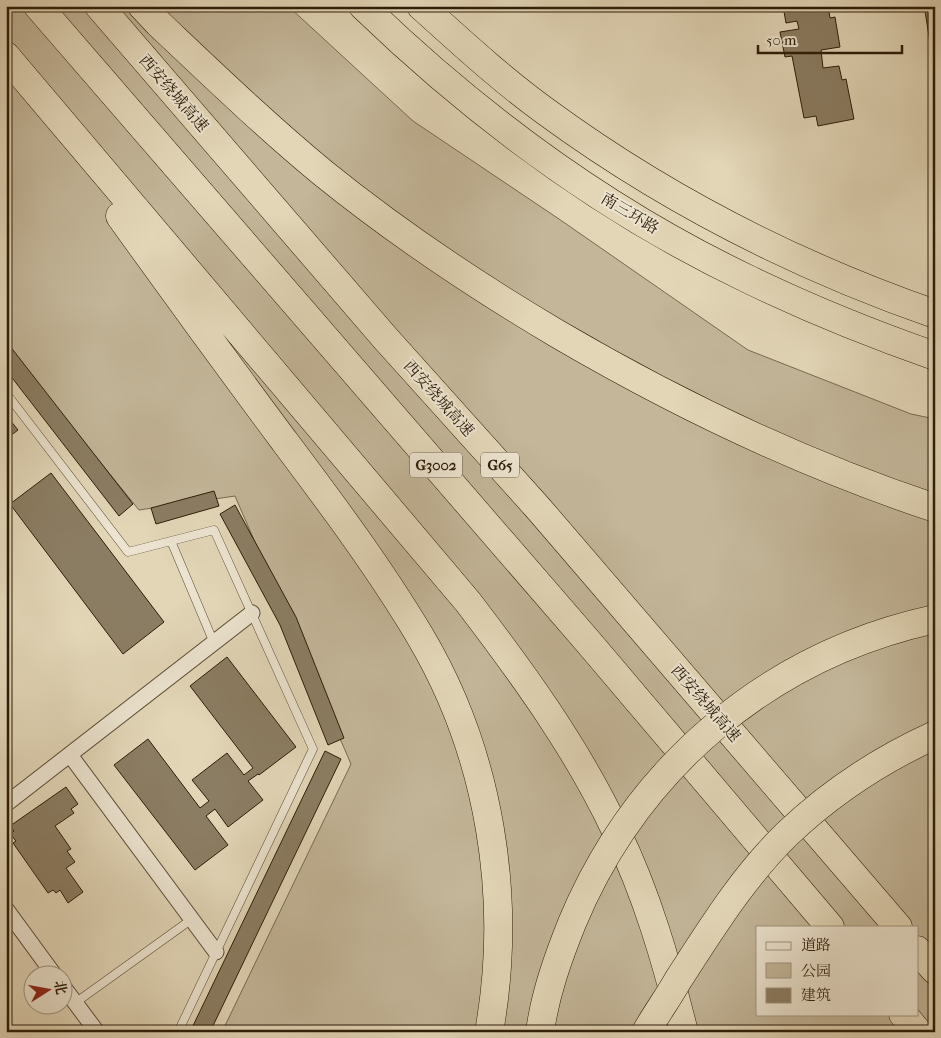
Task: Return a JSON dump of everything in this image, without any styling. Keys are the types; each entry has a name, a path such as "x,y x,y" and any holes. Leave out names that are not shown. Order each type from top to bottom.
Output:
{"highway":[{"name":"G3002","path":"38,6 590,644 829,926"},
{"name":"西安绕城高速","path":"99,6 386,339 538,508 897,926"},
{"path":"142,6 265,123 324,174 457,271 519,311 592,354 673,398 758,439 830,470 935,508"},
{"name":"南三环路","path":"363,6 439,75 499,124 562,171 614,204 680,244 748,280 815,311 935,356"},
{"path":"421,6 543,110 592,145 649,181 718,222 777,250 833,276 935,314"},
{"path":"6,57 359,543 417,630 440,675 459,716 474,761 486,808 495,858 499,908 499,940 489,1032"},
{"path":"6,57 468,602 533,690 581,765 616,831 636,876 660,946 684,1032"},
{"path":"540,1032 546,998 554,971 589,885 610,847 632,814 689,750 739,706 791,673 863,640 935,619"},
{"path":"646,1032 717,918 755,870 787,834 860,775 884,760 935,735"},
{"path":"918,951 935,970"},
{"path":"905,1016 918,1032"}],"street":[{"path":"6,804 252,613"},
{"path":"70,754 216,952"},
{"path":"6,909 48,966"},
{"path":"72,999 97,1032"}],"lane":[{"path":"6,393 128,552 214,530 314,749 178,1032"},
{"path":"171,541 214,642"},
{"path":"75,1003 192,919"}],"green space":[{"path":"6,6 288,6 413,121 748,350 911,414 935,419 935,1032 222,1032 351,764 235,496 139,510 6,346"}],"building":[{"path":"783,6 828,6 830,18 835,17 840,47 821,50 823,68 839,66 842,80 846,79 854,119 818,126 816,116 804,118 792,56 785,57 780,32 799,29 797,21 786,23"},
{"path":"929,6 935,6 935,42 933,43 930,43 925,11 930,10"},
{"path":"6,341 133,504 119,516 6,370"},
{"path":"6,415 18,430 6,439"},
{"path":"51,473 164,622 123,654 10,504"},
{"path":"214,491 219,506 156,524 151,508"},
{"path":"235,505 296,617 344,738 328,745 280,625 220,514"},
{"path":"227,657 296,747 248,781 263,800 228,827 215,809 206,816 228,845 195,870 114,765 148,739 200,808 209,801 192,780 227,753 244,775 253,768 190,686"},
{"path":"325,751 341,759 210,1032 190,1032"},
{"path":"66,787 78,804 71,809 74,813 55,826 71,849 67,851 75,862 66,868 83,892 68,903 60,890 56,893 53,890 48,893 13,843 16,841 10,834 14,831 10,826"}]}
